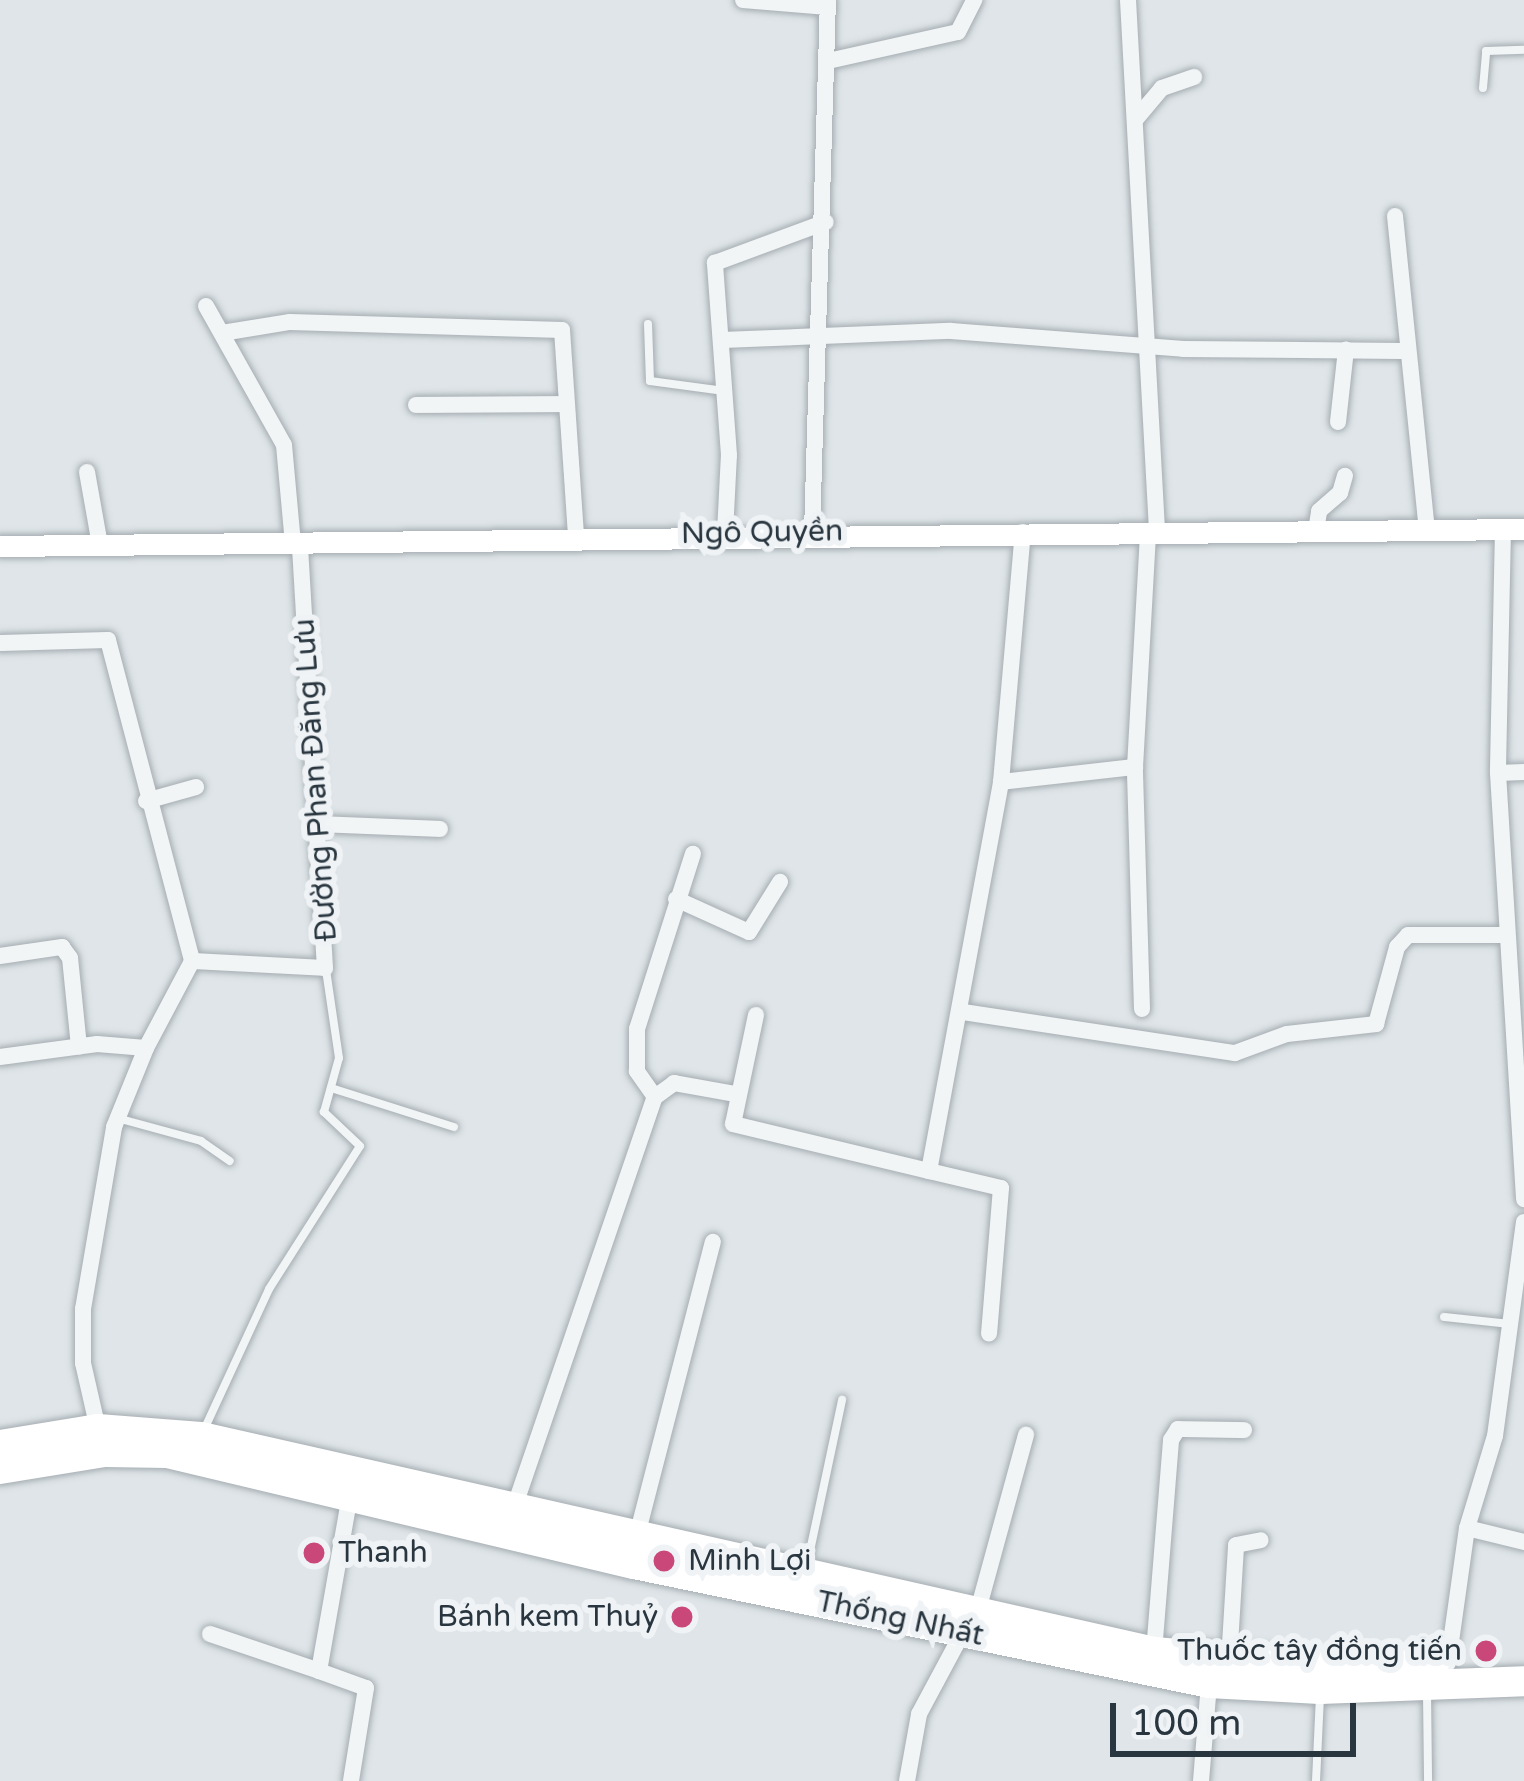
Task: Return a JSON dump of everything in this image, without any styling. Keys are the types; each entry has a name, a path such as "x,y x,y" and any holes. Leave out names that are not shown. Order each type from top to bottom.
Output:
{"highway":[{"name":"Thống Nhất","path":"0,1445 98,1430 201,1437 453,1508 957,1620 1320,1690 1371,1677"},
{"name":"Thống Nhất","path":"0,1469 105,1451 167,1453 350,1496 453,1508 514,1508 636,1540 806,1573 957,1620 1154,1652 1219,1672 1371,1677 1524,1660"},
{"name":"Thống Nhất","path":"1437,1672 1524,1681"}],"street":[{"path":"742,0 828,3 823,334 812,532"},
{"path":"828,61 958,32 974,0"},
{"path":"1128,0 1152,531 1135,767 1142,1009"},
{"path":"1135,120 1162,88 1195,77"},
{"path":"1395,216 1403,351 1427,530"},
{"path":"725,533 725,391 715,263 826,222"},
{"name":"Đường Phan Đăng Lưu","path":"192,962 325,968 320,824 297,543 284,445 206,306"},
{"path":"221,333 290,322 557,328 576,536"},
{"path":"722,340 951,332 1146,346 1403,351"},
{"path":"1338,422 1346,350"},
{"path":"416,406 566,404"},
{"path":"87,472 100,545"},
{"path":"1316,531 1318,511 1340,493 1345,476"},
{"path":"1514,529 1498,773 1524,1199"},
{"name":"Ngô Quyền","path":"0,546 812,532 1514,529"},
{"path":"929,1171 963,1012 1001,782 1023,532"},
{"path":"0,643 95,634 108,640 146,801 192,962 146,1048 117,1118 83,1310 83,1363 98,1430"},
{"path":"1001,782 1135,767"},
{"path":"1498,773 1524,772"},
{"path":"146,801 196,788"},
{"path":"320,824 440,829"},
{"path":"655,1097 637,1071 637,1029 693,854"},
{"path":"676,899 744,933 780,882"},
{"path":"963,1012 1235,1053 1287,1034 1376,1024 1397,947 1408,935 1507,935"},
{"path":"0,956 62,947 70,958 79,1047"},
{"path":"755,1015 730,1117 741,1131 1001,1188 989,1334"},
{"path":"0,1057 79,1047 146,1048"},
{"path":"514,1508 655,1097 674,1083 735,1094"},
{"path":"1437,1672 1516,1334 1524,1222"},
{"path":"636,1540 713,1242"},
{"path":"1154,1652 1171,1440 1178,1430 1244,1430"},
{"path":"907,1781 919,1714 1026,1435"},
{"path":"319,1671 350,1496"},
{"path":"1467,1528 1524,1542"},
{"path":"1201,1781 1237,1545 1261,1540"},
{"path":"210,1634 366,1688 351,1781"}],"lane":[{"path":"1483,88 1492,46 1524,50"},
{"path":"648,324 650,381 725,391"},
{"path":"201,1437 269,1289 358,1155 359,1139 324,1112 339,1058 325,968"},
{"path":"331,1088 454,1126"},
{"path":"117,1118 201,1141 230,1161"},
{"path":"1444,1317 1516,1334"},
{"path":"806,1573 842,1400"},
{"path":"1428,1781 1437,1672"},
{"path":"1316,1781 1320,1690"}],"place":[{"name":"Thanh","path":"314,1553"},
{"name":"Minh Lợi","path":"664,1561"},
{"name":"Bánh kem Thuỷ","path":"682,1617"},
{"name":"Thuốc tây đồng tiến","path":"1486,1651"}]}
